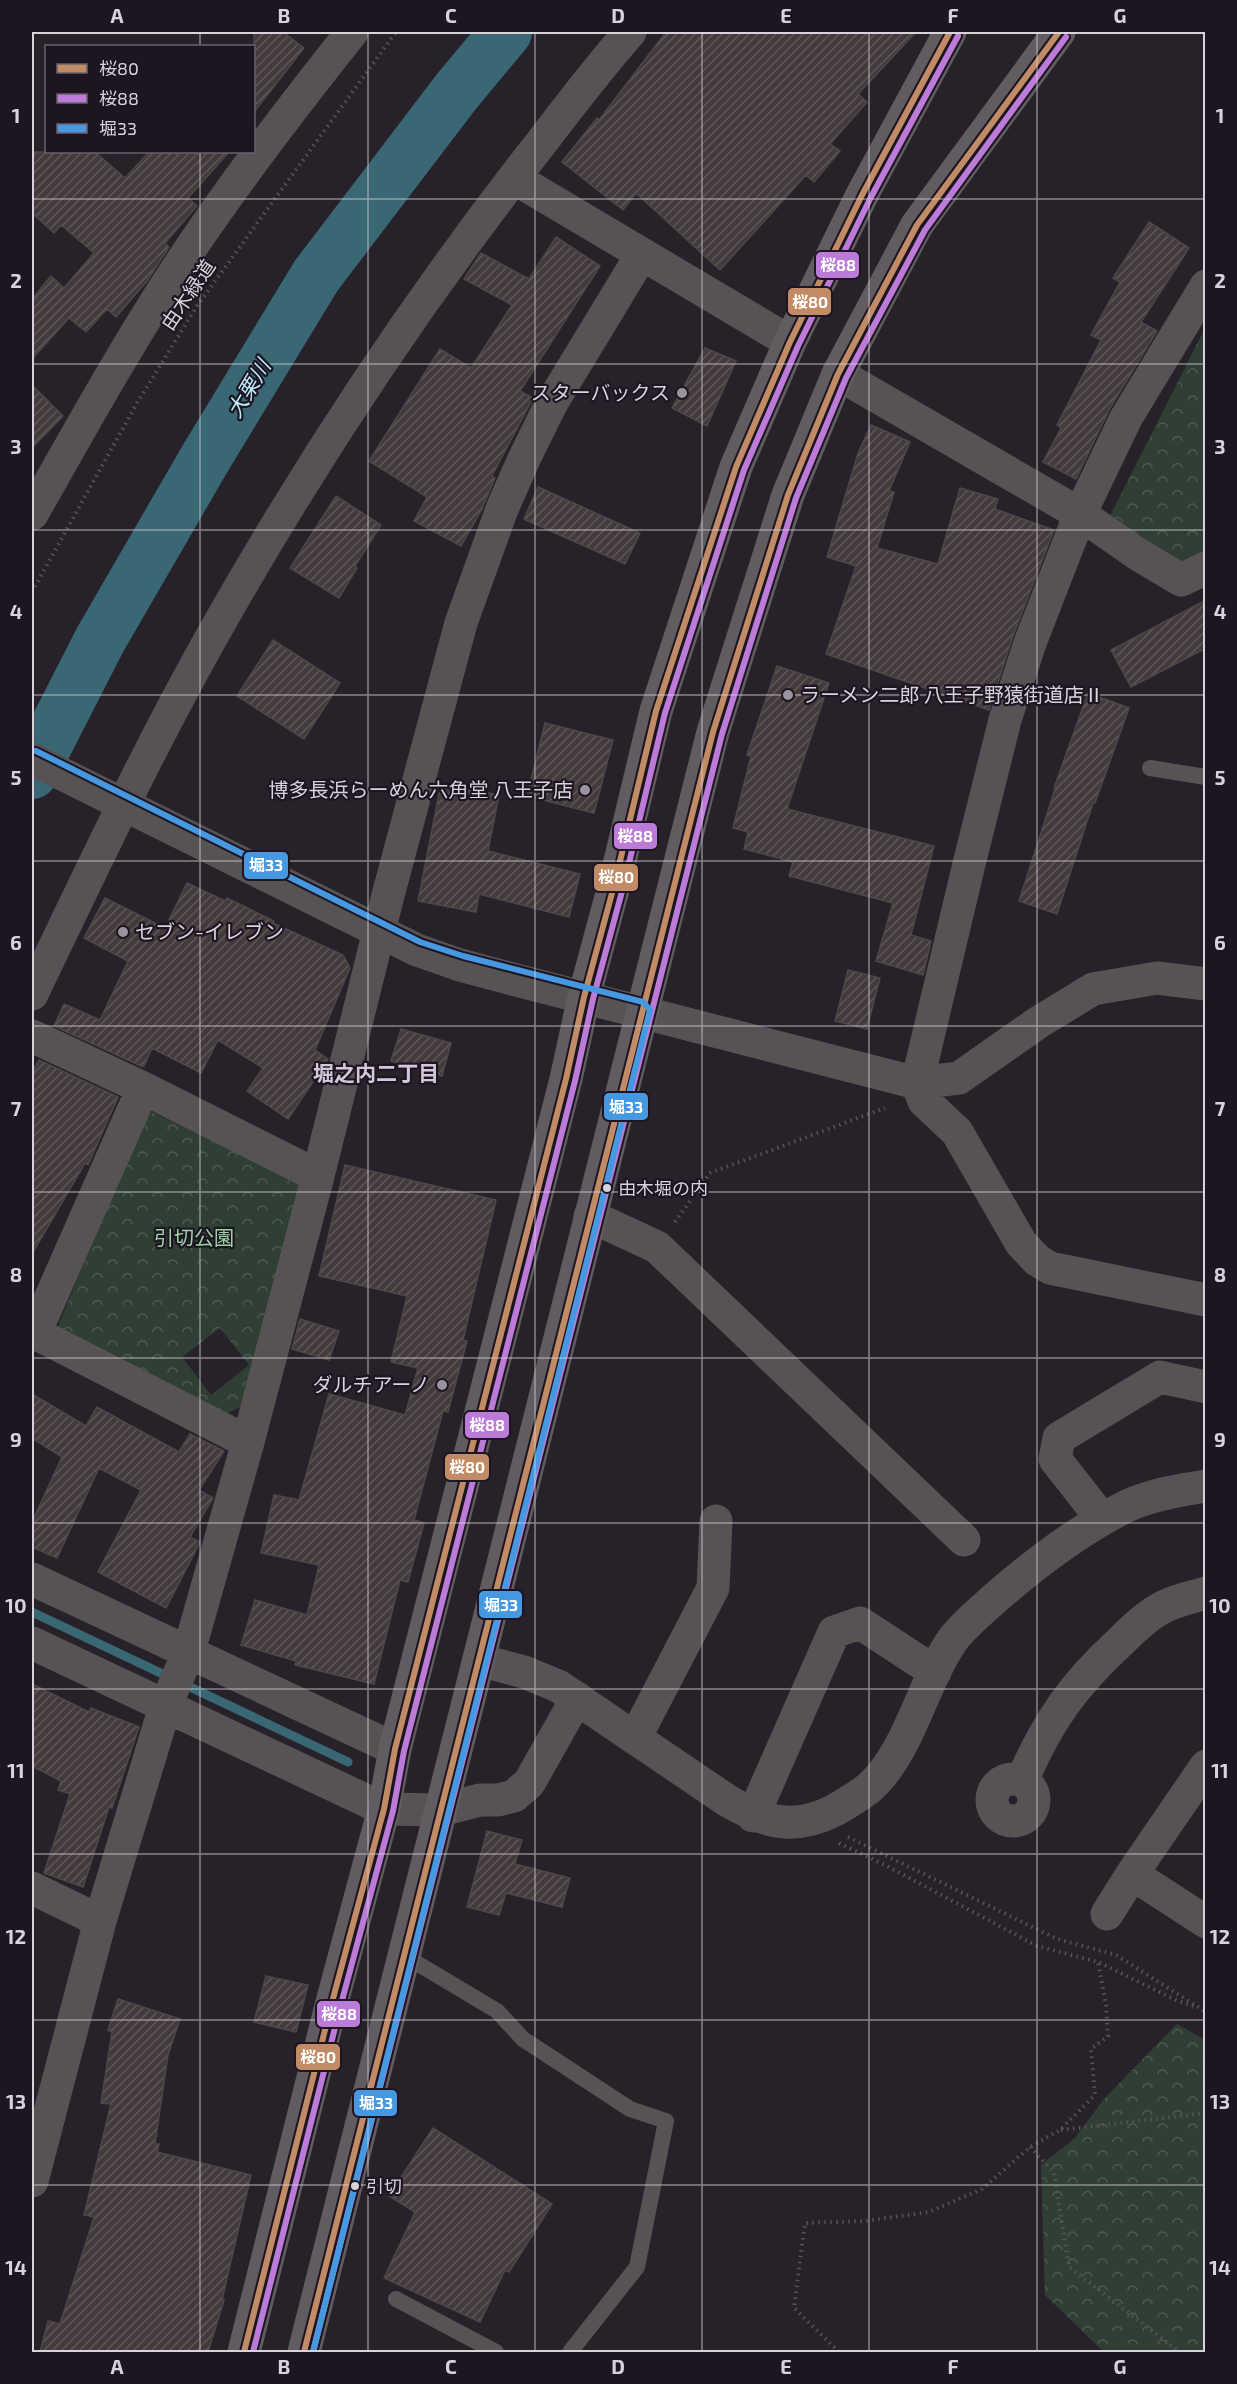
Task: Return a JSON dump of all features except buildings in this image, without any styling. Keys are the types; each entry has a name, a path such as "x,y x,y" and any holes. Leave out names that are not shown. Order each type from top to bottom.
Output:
{"main road":[{"path":"244,2352 340,1971 384,1809 395,1749 563,1090 656,711 736,467 790,342 862,195 950,32"},
{"path":"304,2352 713,732 788,495 838,374 917,225 1059,32"}],"street":[{"path":"32,994 112,798 318,459 446,267 630,32"},
{"path":"32,514 120,361 171,279 340,36"},
{"path":"514,178 790,342"},
{"path":"32,2181 100,1921 165,1707 189,1651 248,1442 461,623 502,509 551,404 642,254"},
{"path":"921,1092 969,864 1005,720 1030,643 1080,514 1126,418 1206,286"},
{"path":"838,374 1080,514 1136,553 1181,580 1206,568"},
{"path":"32,759 417,950 460,965 641,1011 921,1092 957,1132 1021,1243 1037,1260 1050,1268 1206,1300"},
{"path":"921,1092 959,1078 1039,1022 1094,989 1156,978 1206,984"},
{"path":"32,1036 143,1088 318,1176"},
{"path":"143,1088 35,1333 248,1442"},
{"path":"590,1216 657,1247 964,1540"},
{"path":"1102,1520 1055,1459 1059,1438 1160,1377 1206,1387"},
{"path":"479,1660 524,1672 558,1686 753,1816 793,1822 816,1819 855,1797 881,1775 892,1761 954,1638 1013,1582 1087,1528 1128,1506 1147,1499 1206,1486"},
{"path":"635,1738 713,1588 716,1521"},
{"path":"32,1579 395,1749"},
{"path":"1022,1781 1037,1746 1060,1707 1086,1676 1143,1620 1177,1601 1206,1593"},
{"path":"753,1816 834,1632 860,1623 935,1672"},
{"path":"32,1643 384,1809 441,1810 480,1800 498,1800 514,1796 529,1782 576,1698"},
{"path":"1107,1914 1206,1766"},
{"path":"1132,1874 1206,1922"},
{"path":"32,1888 100,1921"}],"lane":[{"path":"1150,768 1206,777"},
{"path":"405,1956 496,2011 523,2039 630,2109 666,2121 637,2267 570,2352"},
{"path":"396,2299 496,2352"}],"path":[{"name":"由木緑道","path":"32,592 137,403 197,306 396,32"},
{"path":"657,1247 710,1173 895,1104 921,1092"},
{"path":"816,1819 833,1841 885,1865 1037,1946 1098,1962 1178,2001 1198,2007"},
{"path":"816,1819 838,1832 1057,1939 1116,1954 1206,2012"},
{"path":"839,2352 794,2308 805,2223 865,2221 929,2212 982,2189 1030,2147 1060,2130 1095,2095 1090,2049 1108,2036 1106,2005 1098,1962"},
{"path":"1060,2130 1206,2113"},
{"path":"1030,2147 1054,2173 1069,2267 1180,2352"}],"green space":[{"path":"1205,328 1205,552 1182,563 1109,518"},
{"name":"引切公園","path":"148,1110 304,1184 240,1407 220,1417 57,1328","holes":["220,1328 249,1365 211,1395 182,1357"]},
{"path":"1177,2024 1205,2040 1205,2352 1104,2352 1045,2295 1041,2165 1075,2138 1104,2099"}],"waterway":[{"name":"大栗川","path":"32,773 100,640 206,457 316,276 456,92 506,32"},
{"path":"32,1612 348,1762"}],"transit line":[{"name":"桜80","path":"244,2352 331,2006 384,1809 395,1749 566,1079 584,997 615,882 656,711 736,467 790,342 862,195 950,32"},
{"name":"桜80","path":"304,2352 713,732 788,495 838,374 917,225 1059,32"},
{"name":"桜88","path":"253,2352 340,2008 393,1811 404,1751 575,1081 593,999 624,884 665,713 744,470 798,346 870,199 958,36"},
{"name":"桜88","path":"313,2352 722,734 796,498 846,378 925,230 1066,37"},
{"name":"堀33","path":"36,751 420,942 463,956 643,1002 650,1010 313,2352"}],"place":[{"name":"スターバックス","path":"682,393"},
{"name":"ラーメン二郎 八王子野猿街道店Ⅱ","path":"788,695"},
{"name":"博多長浜らーめん六角堂 八王子店","path":"585,790"},
{"name":"セブン-イレブン","path":"123,932"},
{"name":"由木堀の内","path":"607,1188"},
{"name":"ダルチアーノ","path":"442,1385"},
{"name":"引切","path":"355,2186"}],"district":[{"name":"堀之内二丁目","path":"376,1074"}]}
